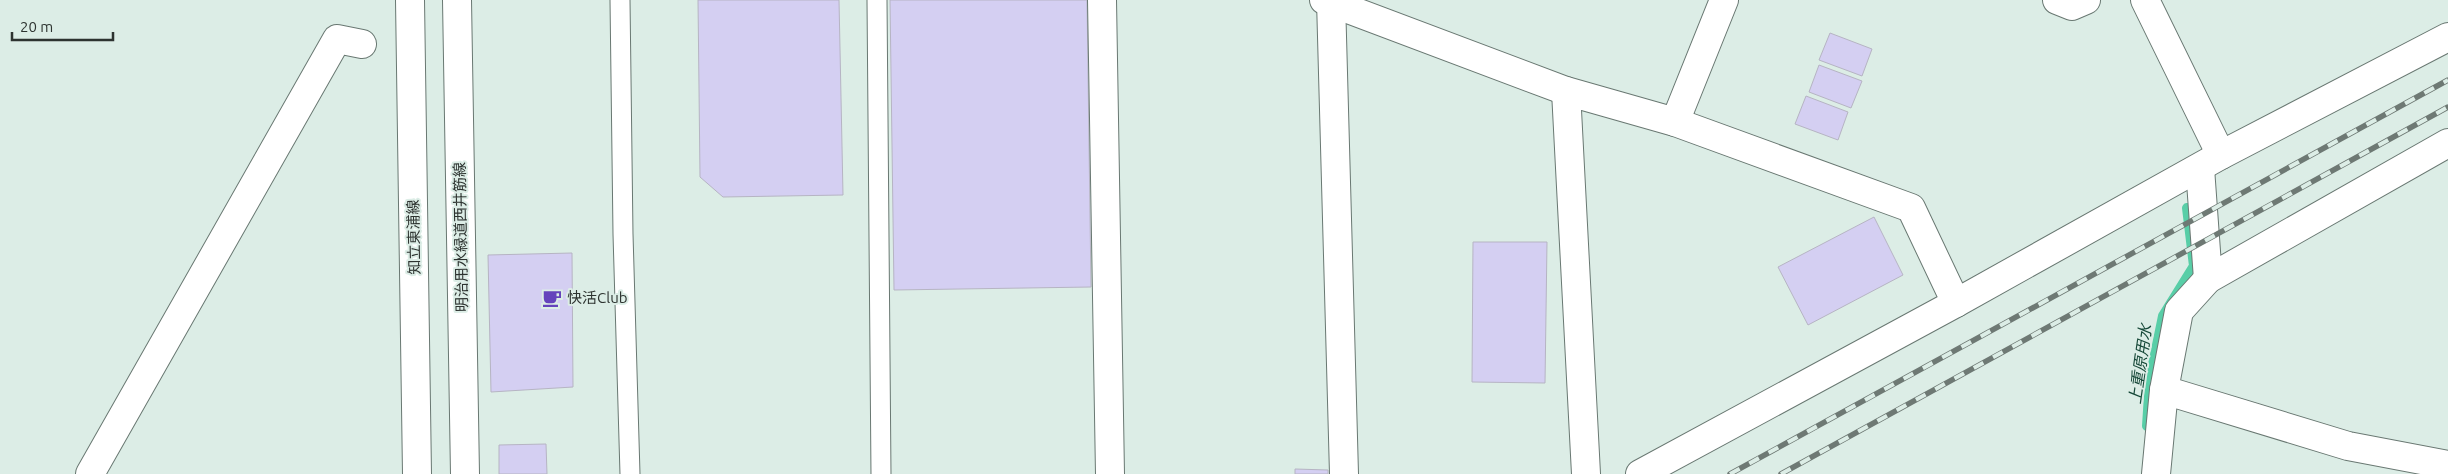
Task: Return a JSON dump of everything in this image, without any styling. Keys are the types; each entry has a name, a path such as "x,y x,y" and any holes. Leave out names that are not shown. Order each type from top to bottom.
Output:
{"street":[{"name":"知立東浦線","path":"410,0 417,474"},
{"name":"明治用水緑道西井筋線","path":"457,0 465,474"},
{"path":"1102,0 1110,474"},
{"path":"1675,122 1724,0"},
{"path":"2057,0 2072,6 2086,0"},
{"path":"2145,0 2211,161 2208,279"},
{"path":"1344,474 1329,1 1566,91 1675,122 1911,208 1956,303"},
{"path":"1640,474 1956,303 2211,161 2448,37"},
{"path":"90,474 337,39 362,44"},
{"path":"1566,91 1586,474"},
{"path":"2156,474 2164,390 2179,311 2208,279 2448,143"},
{"path":"2164,390 2348,446 2448,465"}],"lane":[{"path":"620,0 622,234 630,474"},
{"path":"877,0 881,474"}],"building":[{"path":"698,0 839,0 843,195 723,197 700,177"},
{"path":"890,0 1087,0 1091,287 894,290"},
{"path":"1830,33 1872,49 1862,76 1819,60"},
{"path":"1819,65 1862,81 1851,108 1809,92"},
{"path":"1806,96 1848,112 1838,140 1795,124"},
{"path":"1874,217 1903,275 1808,325 1778,267"},
{"path":"1473,242 1547,242 1545,383 1472,382"},
{"path":"572,253 573,387 491,392 488,255"},
{"path":"546,444 547,474 499,474 499,445"},
{"path":"1295,469 1328,470 1328,474 1295,474"}],"waterway":[{"name":"上重原用水","path":"2147,426 2150,379 2163,316 2194,266 2187,208"}],"railway":[{"path":"1730,474 2448,80"},
{"path":"1781,474 2448,107"}],"place":[{"name":"快活Club","path":"552,298"}]}
